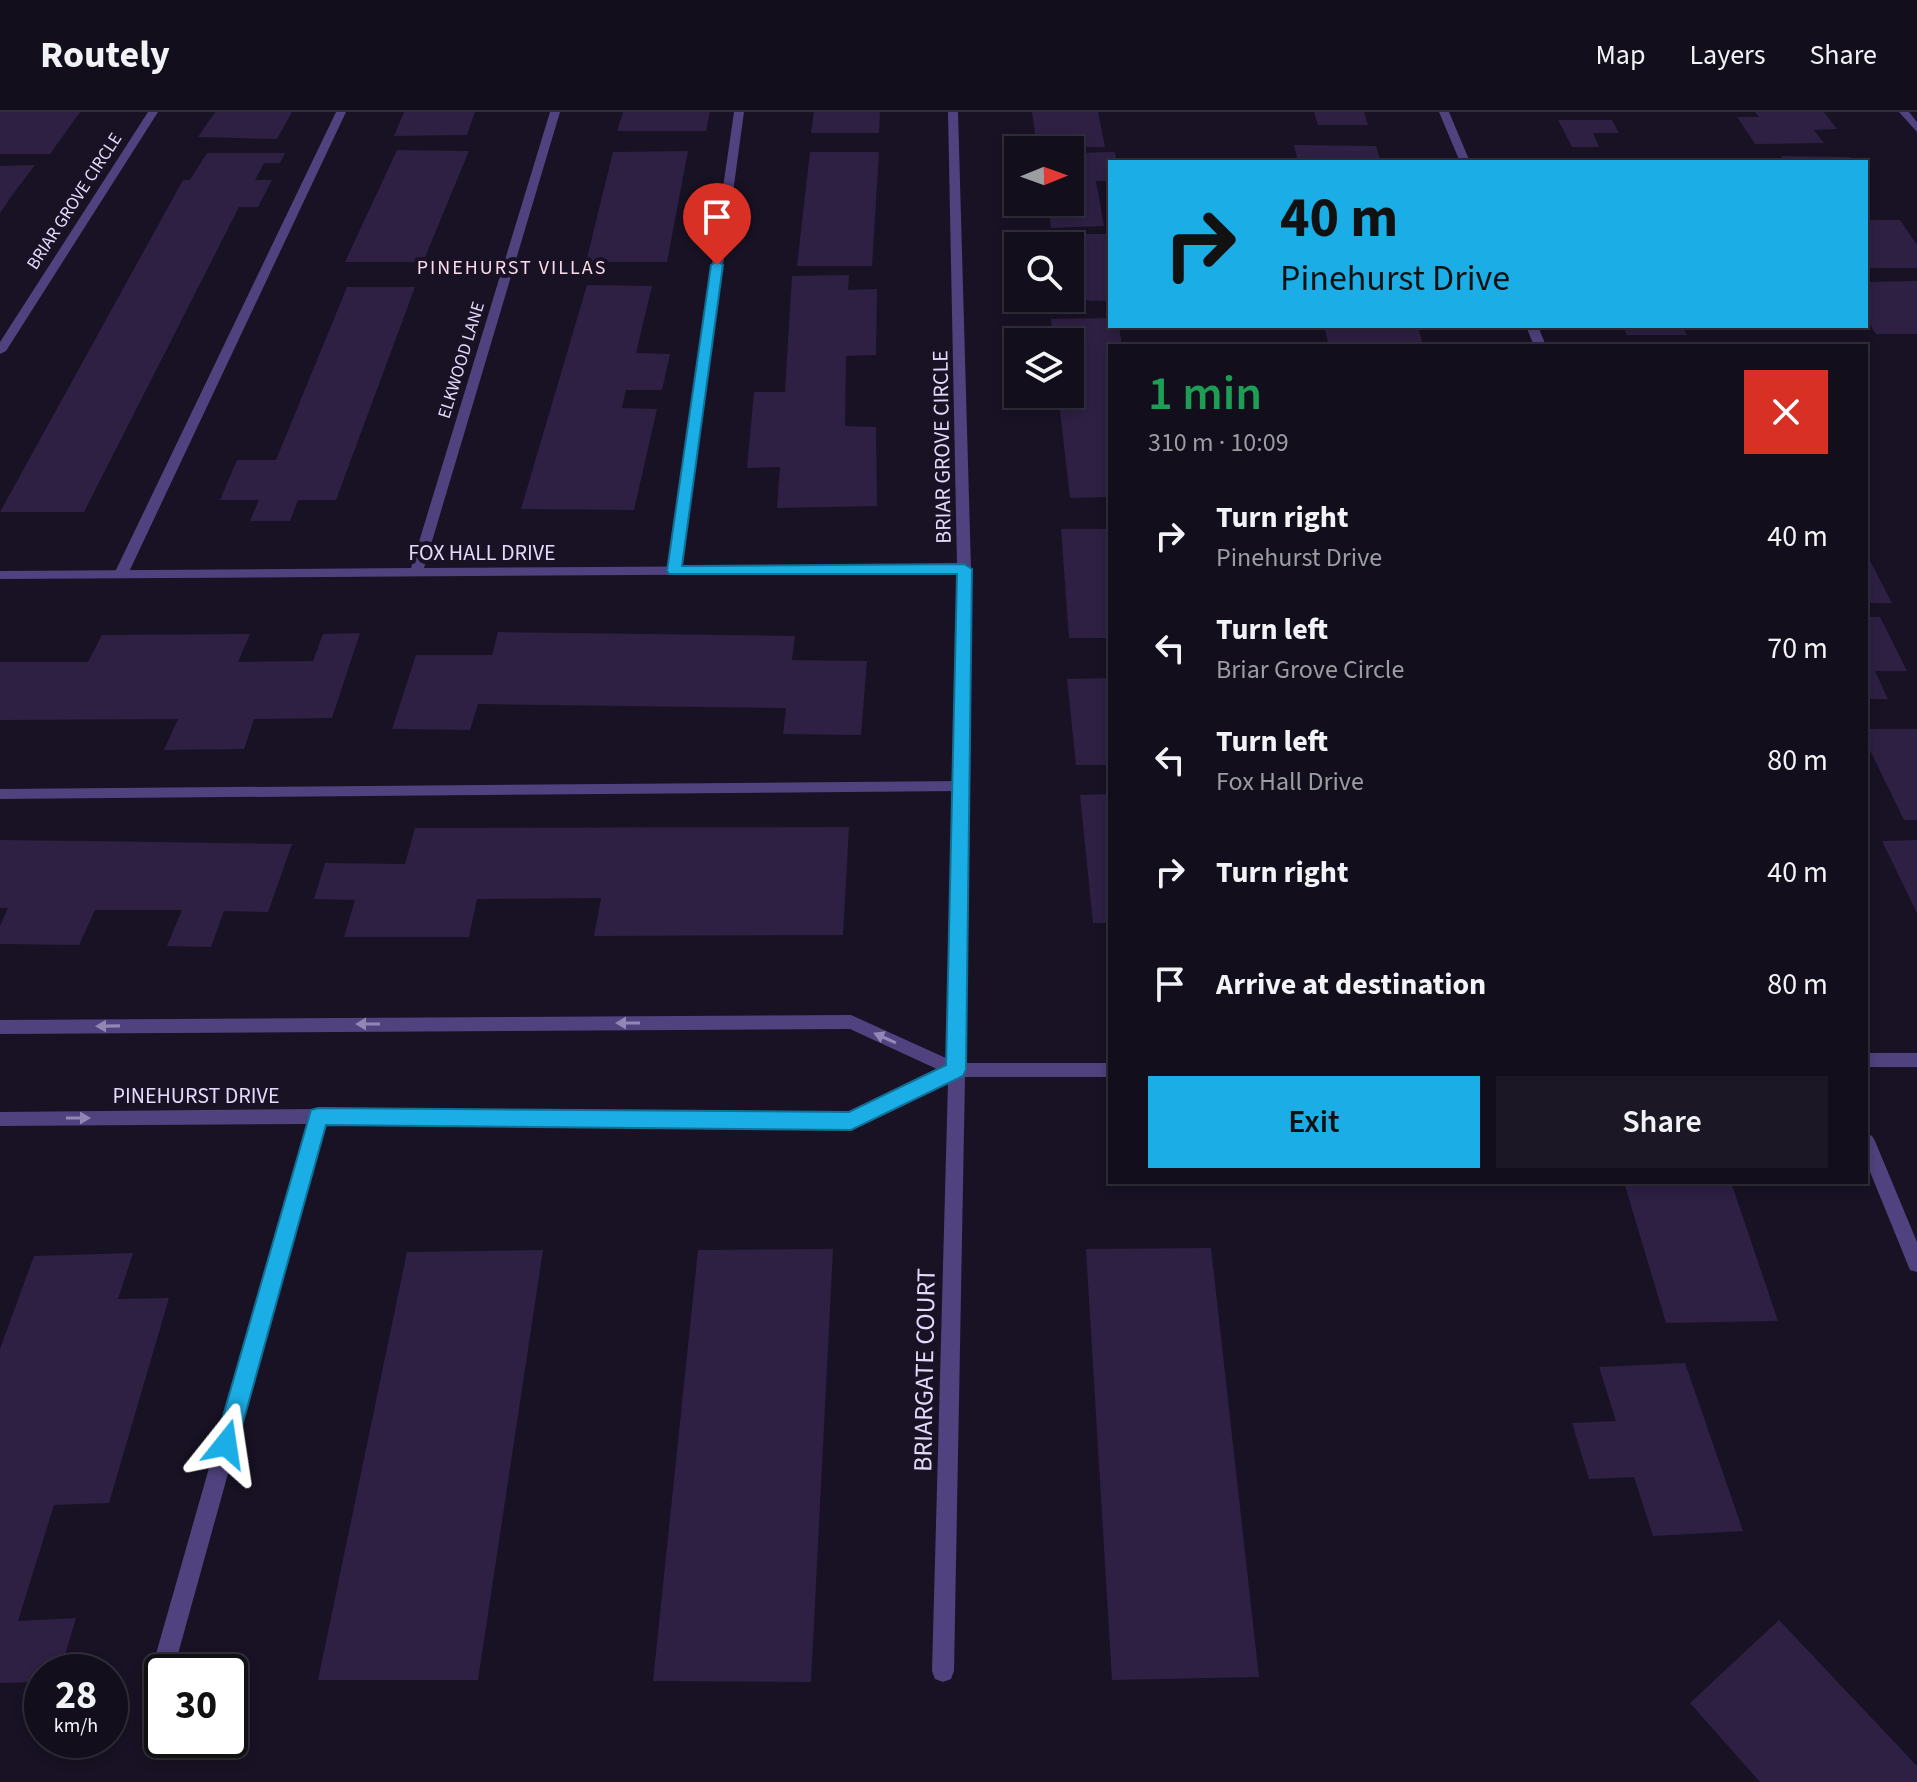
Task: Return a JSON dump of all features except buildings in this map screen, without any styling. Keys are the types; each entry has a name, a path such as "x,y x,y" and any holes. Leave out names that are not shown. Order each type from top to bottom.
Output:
{"street":[{"name":"BRIAR GROVE CIRCLE","path":"0,351 153,112"},
{"path":"121,574 341,112"},
{"name":"ELKWOOD LANE","path":"416,572 555,112"},
{"path":"674,571 739,112"},
{"name":"BRIAR GROVE CIRCLE","path":"953,112 964,569 963,786 956,1070"},
{"path":"1444,112 1464,160"},
{"path":"1904,112 1917,129"},
{"name":"FOX HALL DRIVE","path":"0,575 964,569"},
{"path":"0,794 963,786"},
{"name":"PINEHURST DRIVE","path":"0,1027 851,1022 956,1070 1108,1070"},
{"path":"1868,1060 1917,1060"},
{"name":"PINEHURST DRIVE","path":"0,1119 318,1116 851,1121 956,1070"},
{"name":"BRIARGATE COURT","path":"943,1671 956,1070"},
{"path":"167,1654 318,1116"},
{"path":"1868,1146 1917,1264"}],"district":[{"name":"PINEHURST VILLAS","path":"512,267"}],"route":[{"path":"226,1444 318,1116 851,1121 956,1070 963,786 964,569 674,571 717,265"}]}
